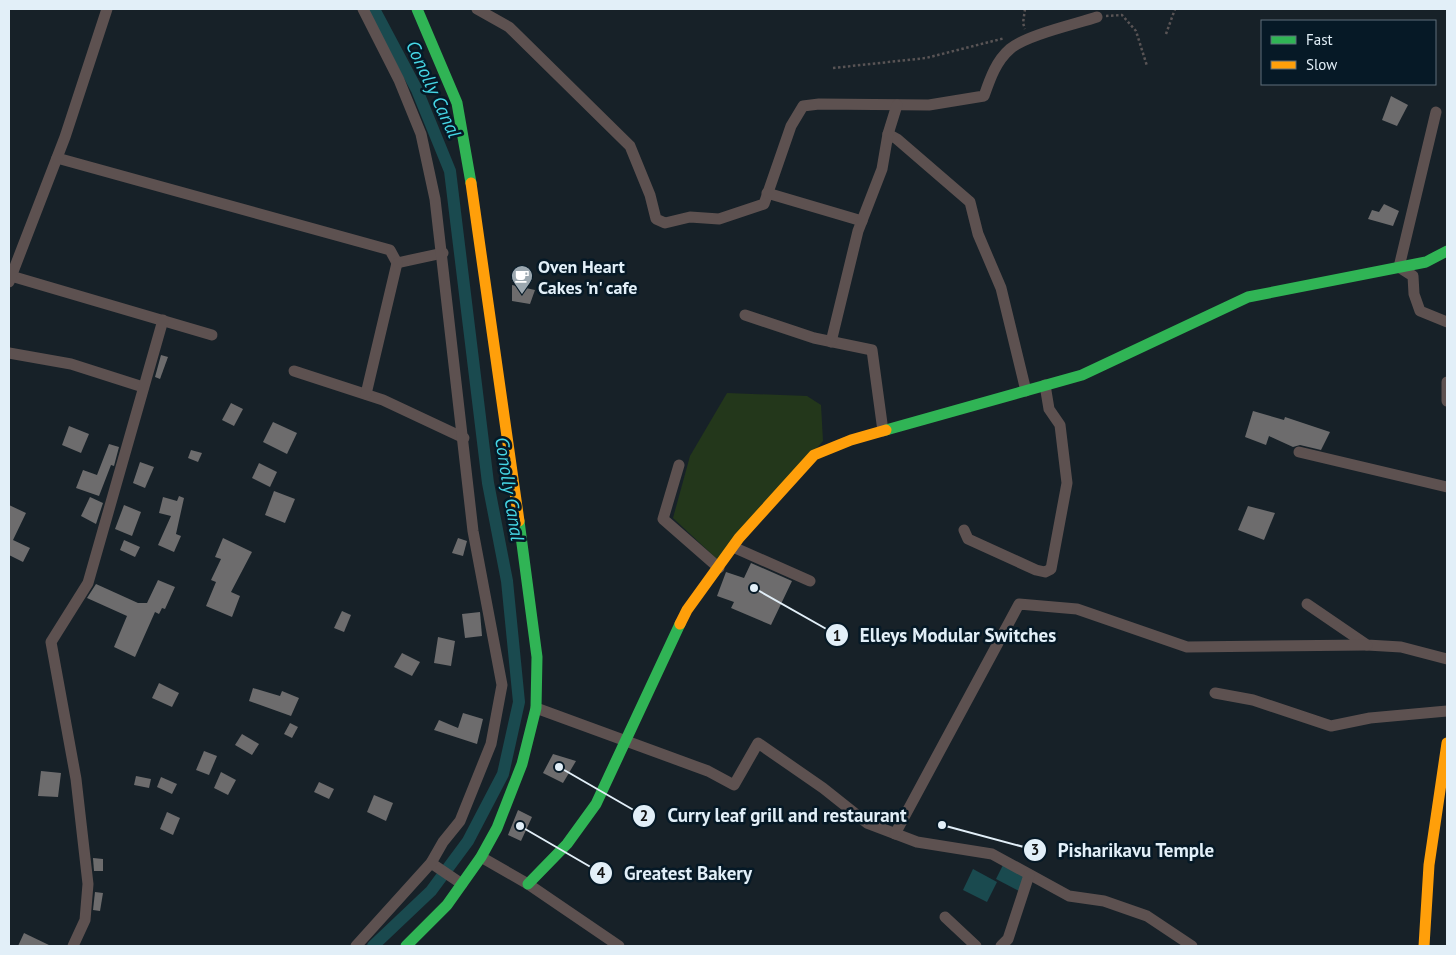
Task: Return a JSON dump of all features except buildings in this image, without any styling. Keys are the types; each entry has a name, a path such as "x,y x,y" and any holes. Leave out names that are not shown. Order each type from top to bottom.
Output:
{"main road":[{"path":"406,946 447,905 482,857 497,828 522,764 536,708 537,657 474,200 457,103 417,9"},
{"path":"528,884 567,844 596,804 687,610 706,581 720,568 733,548 814,456 851,440 1082,375 1248,298 1426,262 1447,251"},
{"path":"1424,946 1429,865 1447,743"}],"street":[{"path":"108,9 57,158 10,279 212,335"},
{"path":"356,946 431,863 443,842 460,821 491,744 502,686 473,531 436,199 421,134 399,80 363,9"},
{"path":"478,9 509,27 630,146 650,195 656,219 665,224 690,217 719,219 764,204 791,126 803,106 819,104 929,105 984,96 994,70 1011,48 1032,38 1097,17"},
{"path":"830,342 862,221 882,169 888,134 897,105"},
{"path":"1436,112 1399,267 1413,276 1414,294 1420,311 1447,322"},
{"path":"888,134 898,138 970,202 978,234 1001,288 1026,390"},
{"path":"57,158 390,250 397,263 366,394"},
{"path":"768,193 862,221"},
{"path":"397,263 443,253"},
{"path":"745,315 830,342 872,350 883,431"},
{"path":"73,946 84,920 88,884 76,779 51,642 88,583 163,320"},
{"path":"9,353 71,364 143,387"},
{"path":"294,371 383,400 464,438"},
{"path":"1447,382 1447,401"},
{"path":"964,530 968,539 1036,570 1045,572 1051,570 1067,483 1060,425 1049,409 1045,385"},
{"path":"1299,452 1447,487"},
{"path":"679,465 663,519 720,568"},
{"path":"733,548 810,581"},
{"path":"895,834 1019,604 1077,608 1187,647 1367,645 1401,647 1447,659"},
{"path":"1307,604 1367,645"},
{"path":"1215,693 1253,700 1331,726 1370,718 1447,711"},
{"path":"536,708 708,771 734,785 758,743 823,788 866,824 917,842 992,854 1069,896 1104,901 1147,916 1192,946"},
{"path":"482,857 528,884 619,946"},
{"path":"431,863 462,884"},
{"path":"1002,946 1008,939 1029,875"},
{"path":"945,917 976,946"}],"path":[{"path":"1025,9 1023,23 1026,32 1032,38"},
{"path":"1166,34 1175,9"},
{"path":"1097,17 1122,15 1136,31 1147,66"},
{"path":"833,68 926,58 1008,37"}],"green space":[{"path":"727,393 807,396 821,405 823,441 718,560 673,518 690,456"}],"water":[{"path":"1004,863 1026,875 1019,891 996,879"},
{"path":"973,869 997,882 987,902 963,890"}],"waterway":[{"name":"Conolly Canal","path":"373,946 431,891 468,841 503,774 519,702 507,581 488,483 450,171 417,90 374,9"}],"traffic: fast":[{"path":"417,9 457,103 471,183"},
{"path":"886,430 1082,375 1248,297 1426,262 1447,251"},
{"path":"406,946 447,905 481,857 497,828 522,764 536,708 537,657 519,521"},
{"path":"528,884 567,844 596,804 680,624"}],"traffic: slow":[{"path":"471,183 519,521"},
{"path":"680,624 687,610 739,538 814,455 851,440 886,430"},
{"path":"1424,946 1429,865 1447,743"}],"place":[{"name":"Oven Heart Cakes 'n' cafe","path":"522,295"},
{"name":"Elleys Modular Switches","path":"754,588"},
{"name":"Curry leaf grill and restaurant","path":"559,767"},
{"name":"Pisharikavu Temple","path":"942,825"},
{"name":"Greatest Bakery","path":"520,826"}]}
